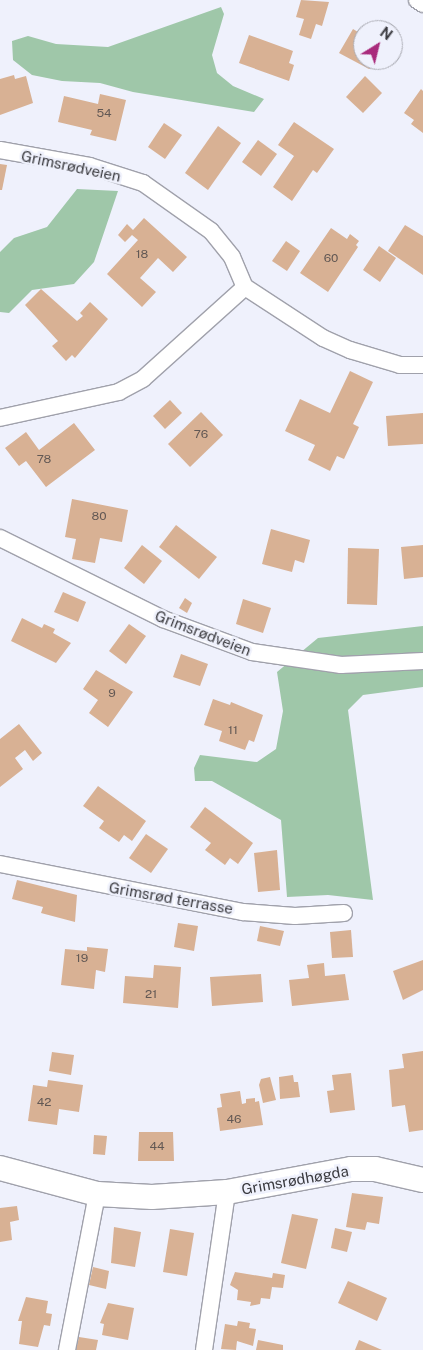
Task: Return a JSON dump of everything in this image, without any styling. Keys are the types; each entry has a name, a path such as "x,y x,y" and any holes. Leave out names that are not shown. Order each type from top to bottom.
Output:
{"main road":[{"name":"Grimsrødhøgda","path":"0,1168 97,1194 152,1197 226,1192 351,1169 374,1170 423,1180"}],"street":[{"path":"417,0 423,4"},
{"name":"Grimsrødveien","path":"0,150 90,166 142,182 211,231 232,257 245,286"},
{"path":"0,418 119,392 143,379 245,286 323,338 350,350 400,364 423,365"},
{"name":"Grimsrødveien","path":"0,538 164,619 252,652 341,665 423,661"},
{"name":"Grimsrød terrasse","path":"0,864 243,912 295,916 344,913"},
{"name":"Grimsrødhøgda","path":"204,1350 226,1192"},
{"path":"67,1350 97,1194"}],"green space":[{"path":"221,7 224,14 212,55 217,73 233,86 264,99 254,112 133,92 100,83 62,81 32,75 13,60 12,41 28,36 56,44 108,47"},
{"path":"77,189 118,191 94,262 74,284 32,290 9,313 0,312 0,252 14,238 47,227"},
{"path":"423,626 423,687 363,695 348,710 373,900 328,895 287,897 281,820 212,781 195,781 194,768 200,755 257,762 276,749 283,711 277,672 318,638"}],"building":[{"path":"301,0 329,2 322,26 316,24 311,39 299,35 304,19 296,17"},
{"path":"353,29 353,60 339,53"},
{"path":"249,35 293,51 289,63 294,65 289,81 239,63"},
{"path":"14,75 15,79 26,76 33,103 0,115 0,79"},
{"path":"365,76 382,93 363,113 346,97"},
{"path":"421,89 423,91 423,133 411,124 414,120 404,113"},
{"path":"100,94 126,100 116,141 90,135 92,130 58,122 64,96 98,104"},
{"path":"294,122 334,149 317,173 313,170 292,201 273,187 294,156 278,145"},
{"path":"164,123 182,135 165,159 148,147"},
{"path":"218,126 241,143 208,190 185,173"},
{"path":"258,140 277,154 261,176 242,162"},
{"path":"0,164 7,165 2,190 0,190"},
{"path":"144,218 187,257 173,272 158,258 140,278 156,292 142,307 107,274 138,240 132,235 125,242 118,235 127,224 133,230"},
{"path":"405,225 423,236 423,275 388,251"},
{"path":"331,228 347,239 350,234 359,241 356,245 358,247 328,292 300,273"},
{"path":"286,241 300,251 287,271 272,261"},
{"path":"379,246 396,258 380,282 363,270"},
{"path":"41,289 77,321 83,316 80,313 90,302 108,319 75,358 72,355 66,361 52,346 58,341 25,305"},
{"path":"350,371 373,382 353,424 359,427 344,459 337,456 330,471 308,460 315,445 285,431 300,399 330,413"},
{"path":"170,400 182,413 165,429 153,416"},
{"path":"201,412 223,435 190,467 168,444"},
{"path":"423,413 423,444 388,446 386,416"},
{"path":"74,423 95,450 46,487 26,461 19,466 5,448 26,432 39,450"},
{"path":"72,499 128,510 122,542 100,538 95,563 72,559 76,539 65,537"},
{"path":"176,525 217,557 199,579 159,547"},
{"path":"271,529 310,540 304,563 295,560 292,572 262,564"},
{"path":"142,545 162,561 144,584 124,568"},
{"path":"423,545 423,577 404,579 401,547"},
{"path":"348,548 379,549 377,605 347,604"},
{"path":"63,592 86,602 78,622 54,612"},
{"path":"185,598 192,603 187,613 179,608"},
{"path":"243,599 271,608 263,633 236,624"},
{"path":"22,618 42,628 44,624 55,629 53,633 71,643 56,663 11,641"},
{"path":"129,624 146,636 126,664 109,651"},
{"path":"181,654 208,664 200,686 173,677"},
{"path":"96,670 133,692 108,727 89,713 98,700 83,689"},
{"path":"213,699 230,705 231,702 263,715 254,742 249,740 245,750 219,741 222,731 204,725"},
{"path":"19,724 42,753 33,761 25,750 15,758 23,769 0,787 0,739"},
{"path":"98,786 146,821 132,841 124,835 119,842 99,828 104,821 83,806"},
{"path":"205,807 253,843 238,864 230,858 225,865 205,850 211,843 190,827"},
{"path":"146,834 168,849 151,873 129,858"},
{"path":"277,850 280,890 258,892 254,853"},
{"path":"17,880 77,895 75,922 41,913 43,907 12,899"},
{"path":"178,923 198,926 194,951 174,947"},
{"path":"260,926 284,931 280,946 257,941"},
{"path":"351,930 353,957 332,958 330,932"},
{"path":"87,947 108,949 105,972 96,970 94,989 61,985 65,949 87,951"},
{"path":"423,960 423,990 403,1000 393,971"},
{"path":"324,963 325,976 345,974 349,1000 292,1006 289,980 309,978 307,965"},
{"path":"154,965 181,967 178,1008 123,1003 125,976 153,978"},
{"path":"261,974 263,1002 212,1006 210,977"},
{"path":"423,1051 423,1130 409,1132 405,1105 392,1107 389,1070 404,1068 402,1054"},
{"path":"52,1052 74,1055 71,1075 49,1071"},
{"path":"351,1073 355,1110 330,1113 327,1091 334,1090 332,1075"},
{"path":"293,1075 294,1082 298,1082 300,1097 280,1099 279,1077"},
{"path":"270,1077 276,1100 263,1103 259,1085 261,1079"},
{"path":"48,1080 83,1085 79,1112 59,1109 57,1125 28,1121 33,1085 47,1087"},
{"path":"240,1091 242,1104 246,1103 246,1099 255,1098 255,1102 259,1101 263,1125 220,1131 217,1108 222,1107 220,1094"},
{"path":"139,1132 173,1132 174,1161 138,1161"},
{"path":"94,1135 107,1136 105,1155 93,1154"},
{"path":"352,1193 383,1197 379,1224 367,1222 365,1230 346,1227"},
{"path":"17,1206 19,1220 10,1222 12,1240 0,1242 0,1208"},
{"path":"292,1214 318,1219 306,1269 281,1263"},
{"path":"114,1227 141,1232 135,1267 111,1263"},
{"path":"335,1228 352,1232 347,1252 331,1248"},
{"path":"170,1229 194,1233 187,1276 163,1272"},
{"path":"93,1267 109,1271 106,1289 89,1285"},
{"path":"235,1272 272,1278 273,1273 285,1275 283,1288 272,1287 270,1299 261,1298 260,1304 250,1306 251,1302 237,1300 238,1290 230,1285"},
{"path":"348,1281 387,1298 377,1321 338,1303"},
{"path":"26,1297 48,1301 46,1313 52,1314 50,1326 44,1325 38,1347 19,1344 22,1321 18,1321"},
{"path":"108,1303 134,1308 128,1340 102,1335 104,1324 100,1323"},
{"path":"238,1321 250,1323 249,1328 256,1329 253,1346 237,1341 236,1350 221,1349 225,1324 237,1326"},
{"path":"79,1337 98,1340 96,1350 76,1350"},
{"path":"258,1340 283,1345 283,1350 256,1350"},
{"path":"359,1340 382,1350 355,1350"}]}
